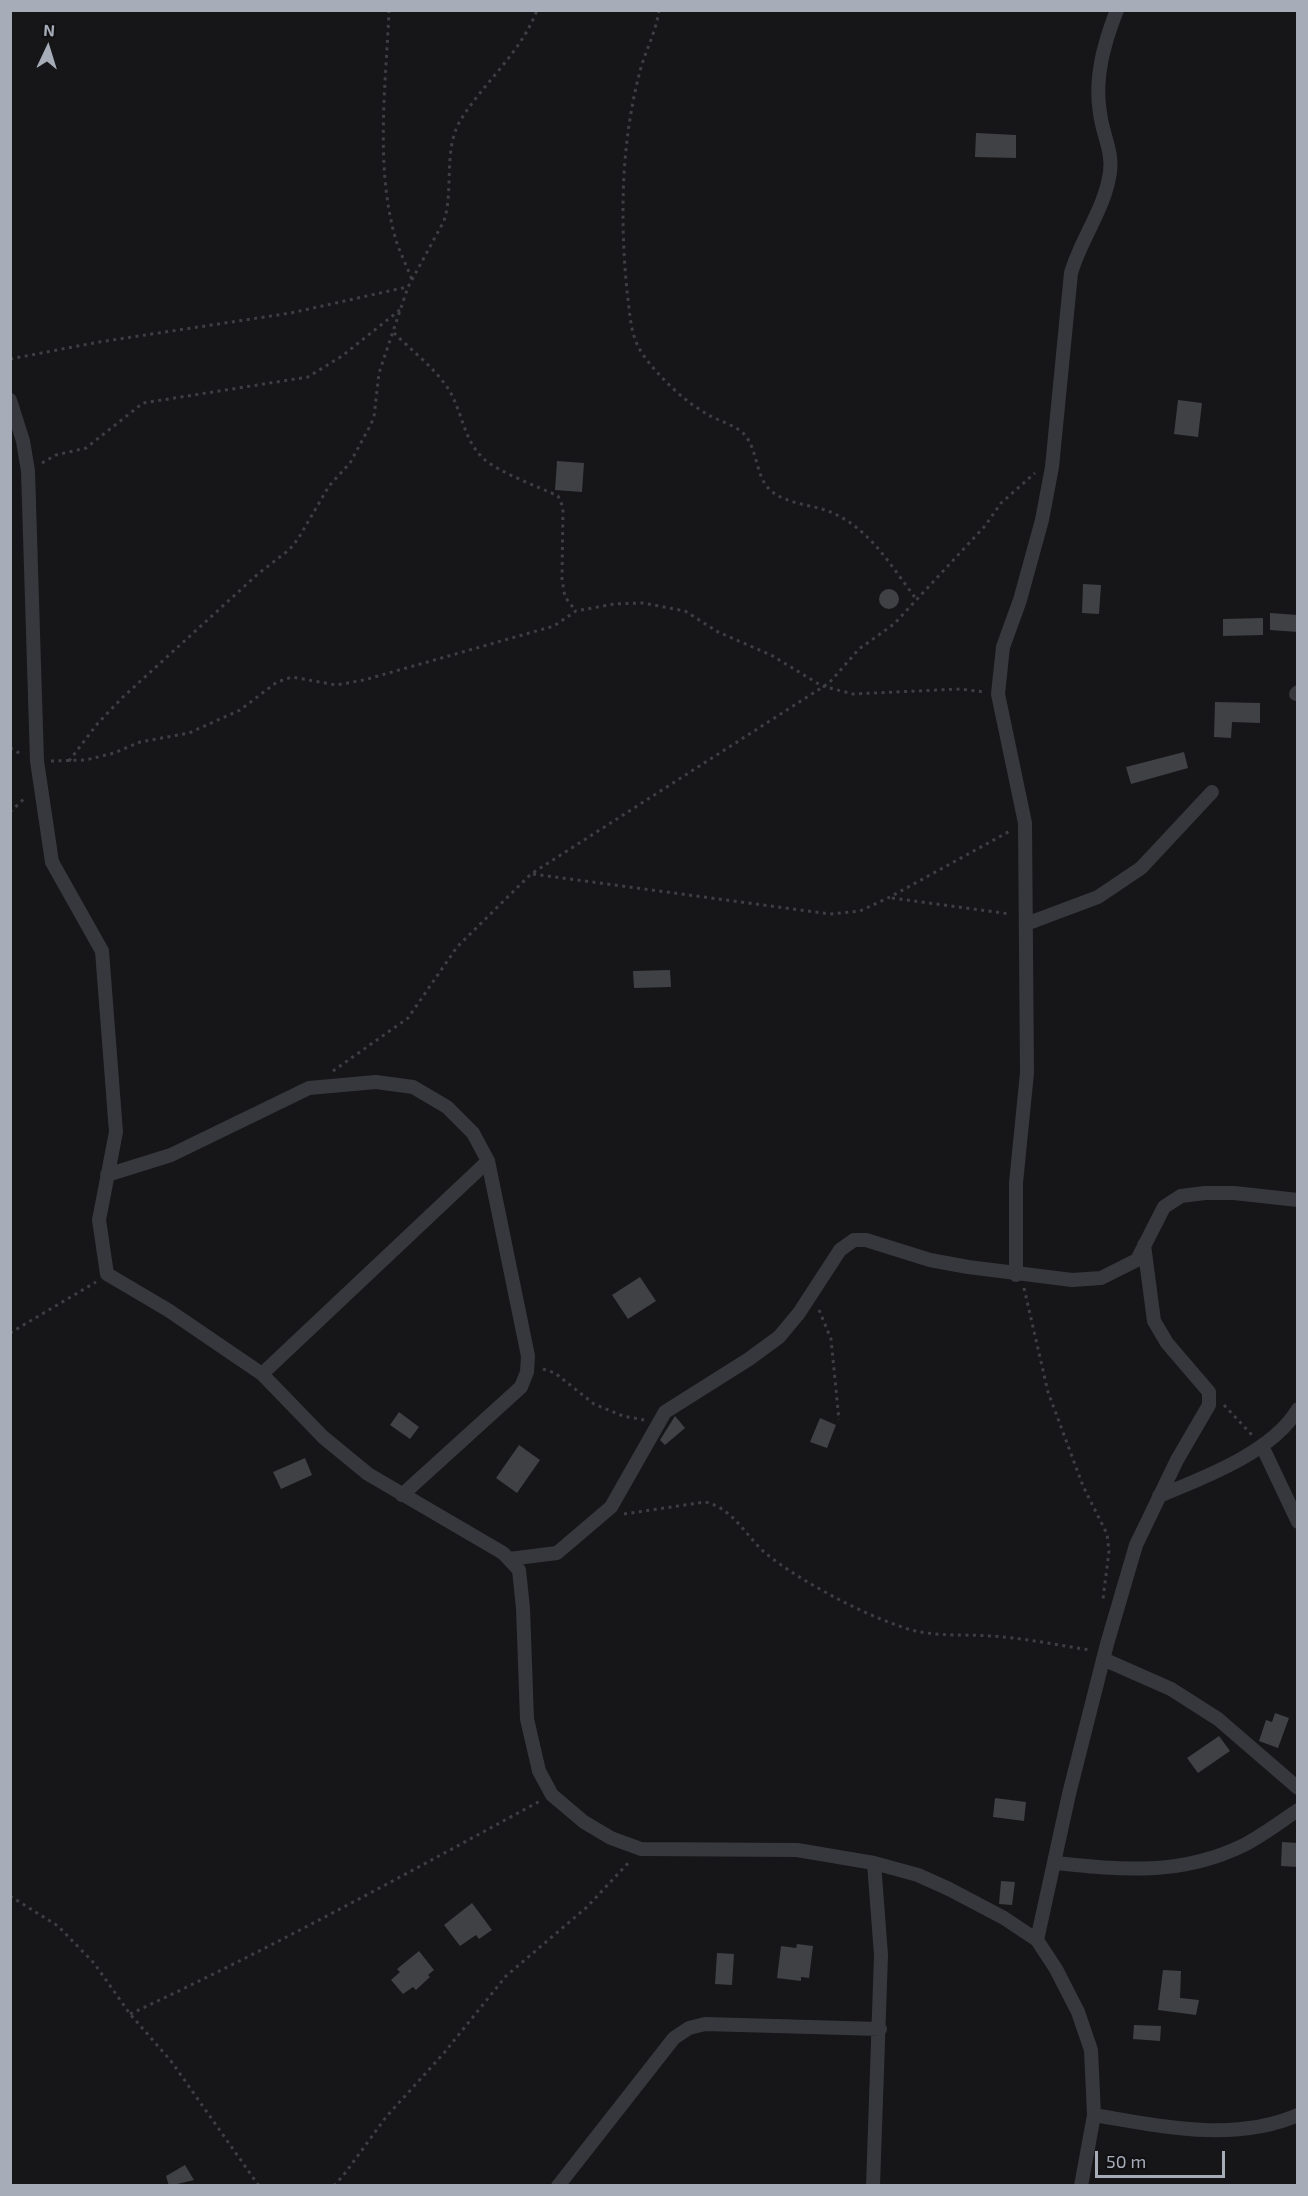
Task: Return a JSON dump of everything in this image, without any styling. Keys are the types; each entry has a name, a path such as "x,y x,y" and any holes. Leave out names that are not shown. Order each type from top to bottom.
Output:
{"street":[{"path":"1019,1275 1016,1184 1027,1073 1025,823 998,694 1004,647 1020,600 1042,520 1053,454 1071,273 1077,251 1095,223 1102,205 1111,170 1100,114 1098,80 1107,36 1117,10"},
{"path":"10,400 24,441 28,471 37,760 52,862 102,951 116,1132 99,1220 107,1274 168,1310 262,1374 323,1437 368,1474 503,1553 519,1570 524,1608 527,1719 539,1771 552,1795 584,1822 611,1838 641,1849 797,1850 874,1863 918,1875 939,1884 1004,1918 1037,1940 1056,1969 1078,2012 1091,2050 1094,2115 1081,2186"},
{"path":"1026,920 1098,897 1141,868 1212,792"},
{"path":"107,1175 171,1155 309,1088 376,1082 413,1087 447,1107 473,1133 488,1161 526,1344 527,1372 521,1388 402,1495"},
{"path":"262,1374 488,1161"},
{"path":"509,1559 557,1553 611,1507 664,1412 749,1359 779,1337 840,1250 854,1240 866,1240 930,1260 1019,1275 1072,1280 1101,1278 1137,1260 1164,1207 1180,1196 1234,1193 1298,1200"},
{"path":"1037,1940 1069,1794 1104,1655 1137,1545 1177,1460 1209,1406 1209,1392 1167,1343 1155,1321 1144,1245"},
{"path":"1159,1496 1203,1478 1262,1446 1296,1414"},
{"path":"1262,1446 1298,1521"},
{"path":"1104,1655 1171,1689 1218,1719 1297,1786"},
{"path":"1055,1863 1144,1870 1177,1867 1244,1845 1298,1810"},
{"path":"873,2186 881,1955 874,1863"},
{"path":"558,2186 674,2038 689,2028 705,2024 880,2029"},
{"path":"1094,2115 1203,2131 1253,2129 1298,2115"}],"path":[{"path":"389,10 384,138 387,195 395,238 412,280"},
{"path":"537,10 528,28 492,81 460,121 452,145 447,181 448,210 408,286 379,373 374,417 350,463 329,486 290,550 259,573 123,697 98,723 69,761 86,760 114,753 140,742 189,733 240,710 277,682 301,677 336,686 364,680 554,626 576,611 614,604 643,603 685,611 718,632 771,655 822,686 853,694 960,689 998,694"},
{"path":"659,10 639,74 621,195 626,273 635,342 644,357 685,398 706,414 745,435 758,461 762,479 770,490 809,507 835,513 853,524 868,536 917,600"},
{"path":"10,359 99,342 291,313 408,286"},
{"path":"28,471 56,455 86,448 143,403 308,377 342,356 402,308"},
{"path":"394,333 447,386 457,404 465,432 474,449 486,461 558,496 563,507 562,580 565,597 576,611"},
{"path":"309,1088 408,1018 457,947 531,874 829,683 859,650 894,624 985,526 1001,503 1022,486 1053,454"},
{"path":"531,874 830,914 860,911 1025,823"},
{"path":"890,897 1026,920"},
{"path":"10,1334 107,1274"},
{"path":"1019,1275 1048,1392 1083,1486 1107,1534 1110,1551 1102,1607"},
{"path":"812,1292 831,1339 839,1420"},
{"path":"527,1372 549,1369 594,1404 623,1416 640,1418 657,1428"},
{"path":"1209,1392 1262,1446"},
{"path":"618,1515 705,1502 717,1504 734,1518 765,1552 866,1613 910,1629 946,1635 989,1636 1104,1655"},
{"path":"130,2014 216,1974 313,1924 552,1795"},
{"path":"334,2186 386,2117 444,2053 506,1976 587,1907 641,1849"},
{"path":"10,1896 58,1926 94,1963 130,2014 171,2061 260,2186"}],"building":[{"path":"976,133 1016,135 1016,158 975,157"},
{"path":"1178,400 1202,403 1198,437 1174,434"},
{"path":"557,461 584,463 582,492 555,490"},
{"path":"1083,584 1101,585 1099,614 1082,613"},
{"path":"889,589 896,592 899,599 896,606 889,609 882,606 879,599 882,592"},
{"path":"1270,613 1298,615 1298,632 1270,630"},
{"path":"1263,618 1263,635 1223,636 1223,619"},
{"path":"1215,702 1260,703 1260,723 1232,722 1231,738 1214,737"},
{"path":"1184,752 1188,768 1131,784 1126,767"},
{"path":"670,970 671,987 634,988 633,971"},
{"path":"640,1277 656,1301 628,1319 612,1295"},
{"path":"399,1412 419,1427 410,1439 390,1425"},
{"path":"675,1416 685,1428 665,1445 660,1440"},
{"path":"820,1418 836,1425 827,1448 810,1442"},
{"path":"519,1445 540,1460 517,1493 496,1478"},
{"path":"305,1458 312,1475 281,1489 273,1472"},
{"path":"1275,1713 1289,1718 1278,1748 1259,1741 1266,1720 1272,1722"},
{"path":"1219,1736 1230,1751 1198,1773 1187,1758"},
{"path":"995,1798 1026,1802 1024,1821 993,1817"},
{"path":"1282,1842 1298,1843 1298,1867 1281,1866"},
{"path":"1001,1881 1015,1882 1012,1905 999,1904"},
{"path":"472,1903 492,1930 479,1939 476,1935 460,1946 444,1925"},
{"path":"797,1944 813,1946 809,1978 801,1977 801,1981 777,1978 781,1946 796,1948"},
{"path":"419,1951 434,1970 416,1990 413,1987 403,1994 391,1980 400,1972 397,1969"},
{"path":"717,1953 734,1954 732,1985 715,1984"},
{"path":"1163,1970 1181,1971 1180,1998 1199,2000 1196,2015 1158,2010"},
{"path":"1134,2025 1161,2026 1160,2041 1133,2039"},
{"path":"185,2165 194,2180 169,2186 166,2176"}]}
